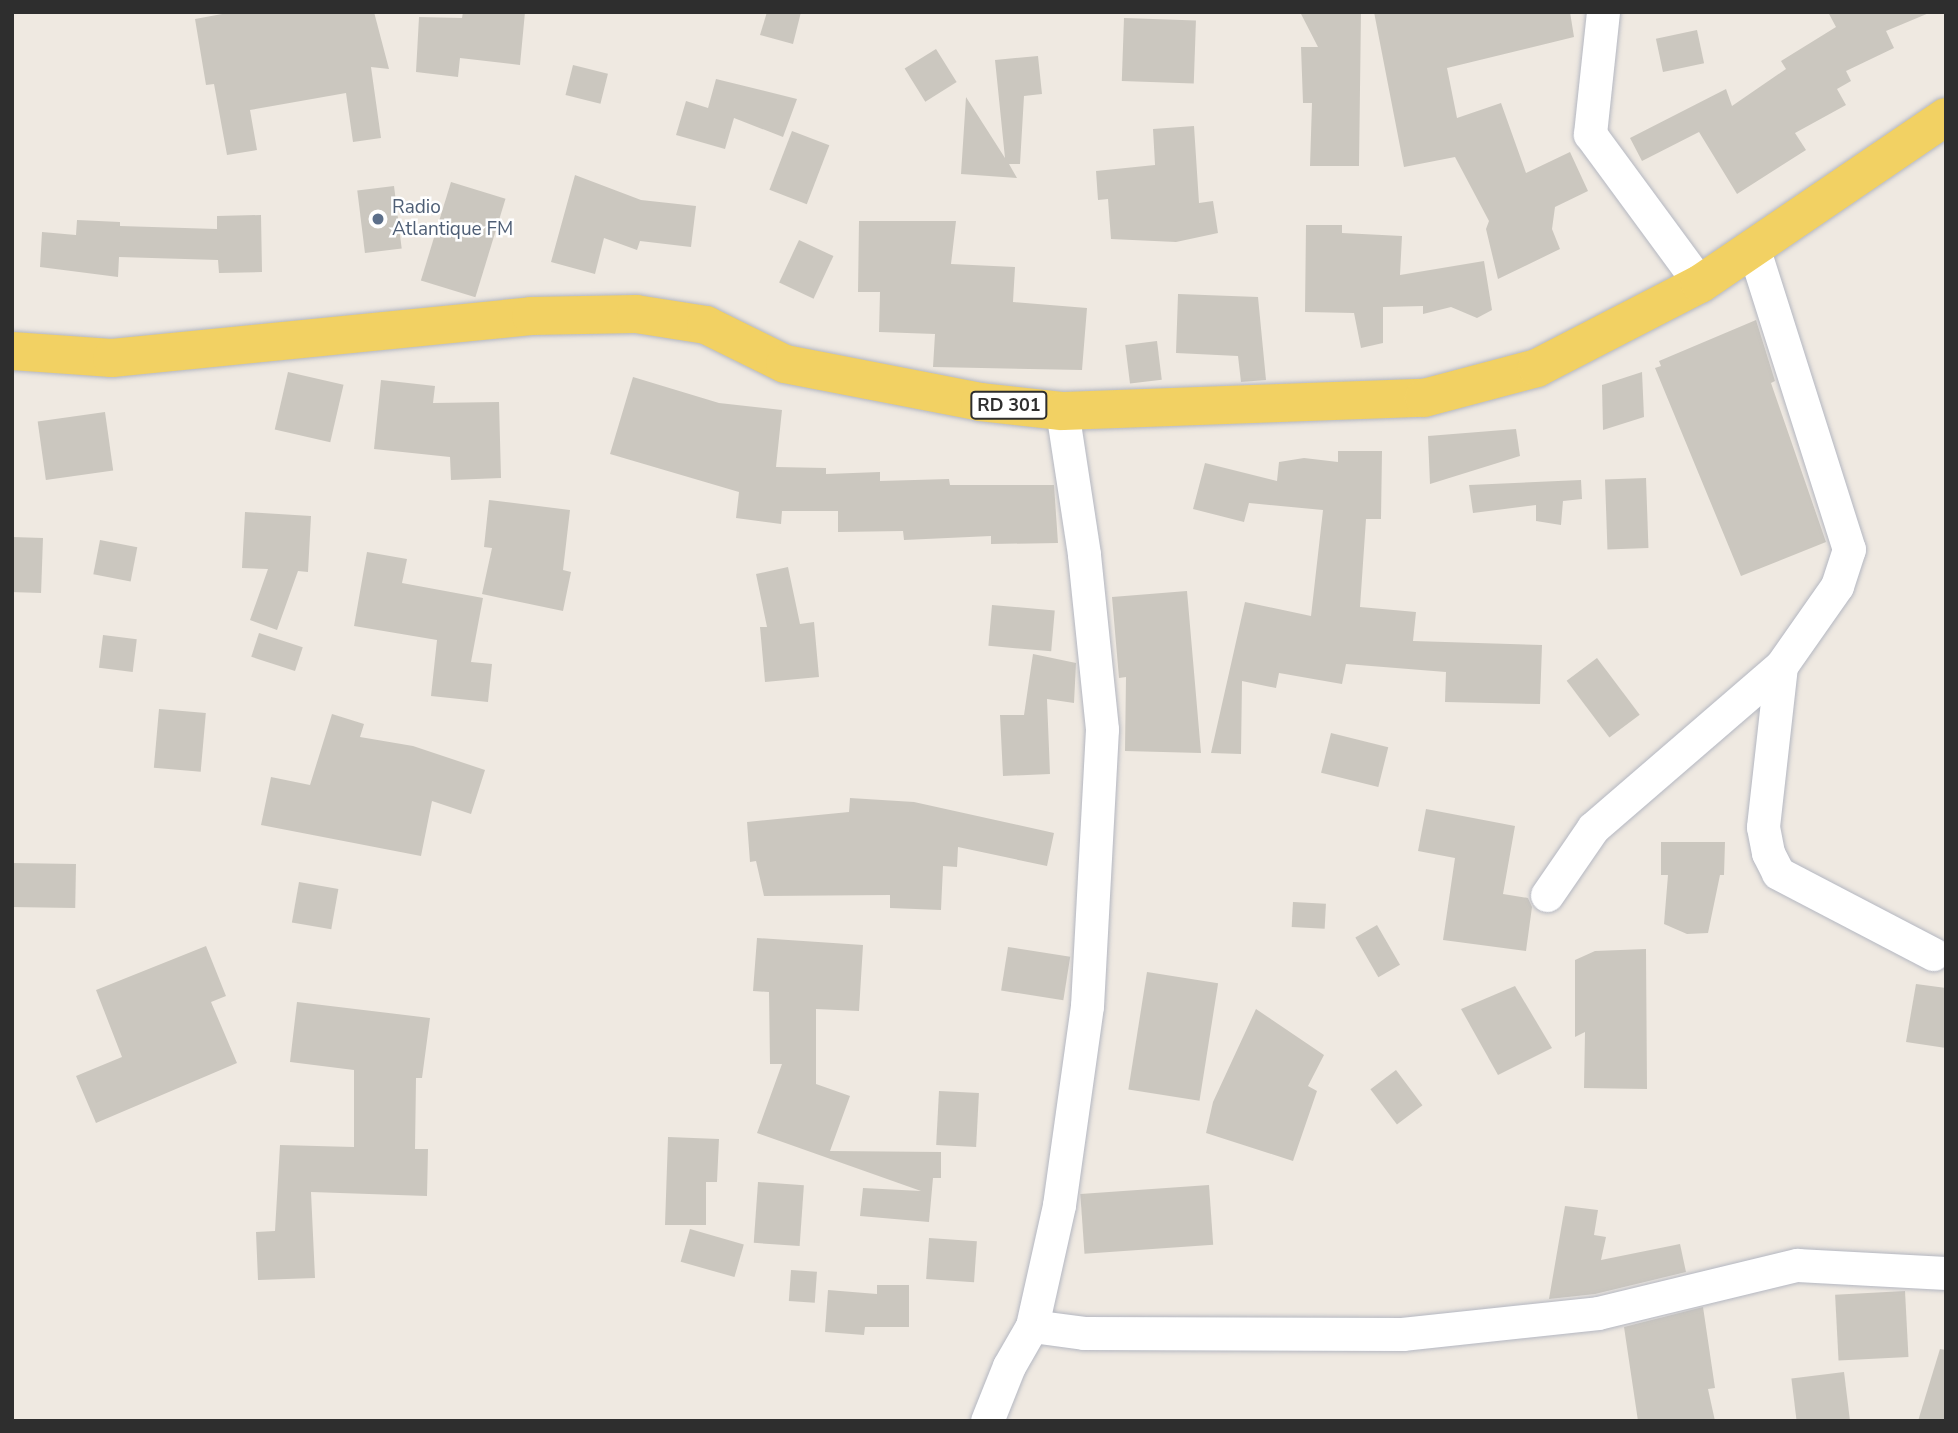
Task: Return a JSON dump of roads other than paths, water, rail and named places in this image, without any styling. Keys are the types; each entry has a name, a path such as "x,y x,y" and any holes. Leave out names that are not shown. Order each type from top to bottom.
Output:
{"main road":[{"name":"RD 301","path":"12,351 112,358 531,316 636,314 706,325 785,364 979,402 1062,411 1424,398 1537,368 1700,284 1754,250 1946,117"}],"street":[{"path":"1603,12 1590,134 1700,284"},
{"path":"1548,895 1593,828 1781,666 1837,586 1849,549 1754,250"},
{"path":"987,1421 1009,1366 1032,1326 1059,1205 1087,1006 1102,729 1084,554 1062,411"},
{"path":"1781,666 1763,827 1768,853 1779,873 1933,954"},
{"path":"1032,1326 1084,1333 1402,1334 1598,1313 1797,1265 1946,1273"}],"place":[{"name":"Radio Atlantique FM","path":"378,219"}]}
